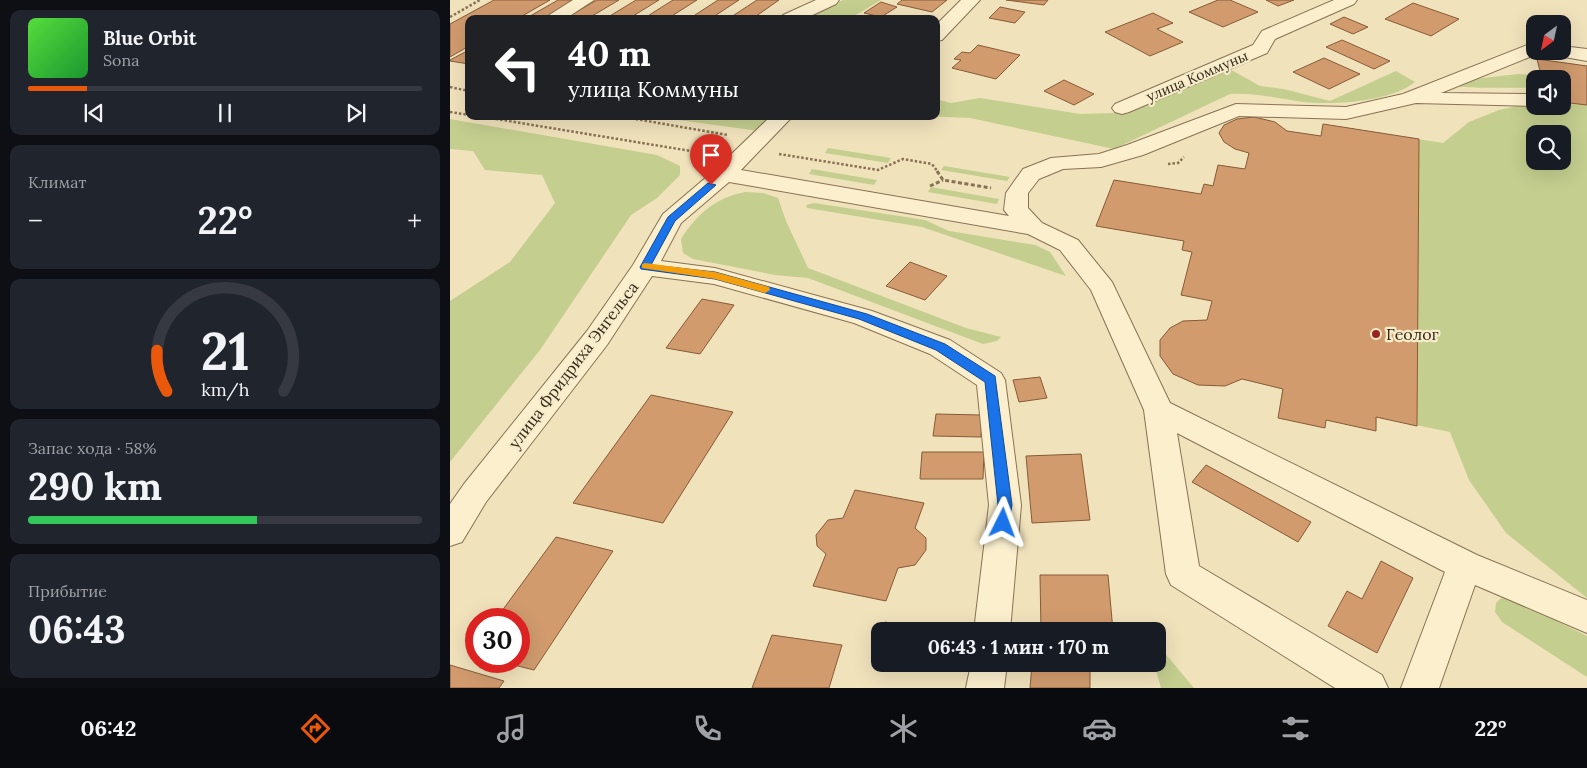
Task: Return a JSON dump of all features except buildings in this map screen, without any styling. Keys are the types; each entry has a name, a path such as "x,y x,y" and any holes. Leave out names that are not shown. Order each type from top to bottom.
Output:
{"street":[{"path":"559,15 585,0"},
{"path":"798,15 830,0"},
{"path":"940,32 970,0"},
{"name":"улица Коммуны","path":"1122,108 1260,49 1268,35 1348,0"},
{"path":"1034,228 1016,210 1017,193 1032,174 1058,164 1101,160 1135,150 1236,110 1346,113 1412,98 1526,52"},
{"path":"1571,53 1587,55"},
{"path":"1412,98 1526,100"},
{"name":"улица Фридриха Энгельса","path":"450,532 475,493 597,338 645,267 671,219 717,164 750,150 779,120"},
{"path":"717,164 1034,228 1069,245 1103,288 1159,410 1183,574 1369,688"},
{"path":"645,267 715,276 863,316 940,347 991,380 1005,505 993,622"},
{"path":"1159,410 1465,565 1587,616"},
{"path":"1420,688 1465,565"},
{"path":"985,688 988,672"}],"path":[{"path":"450,16 480,0"},
{"path":"450,88 465,90"},
{"path":"450,112 465,114"},
{"path":"498,120 717,164"},
{"path":"641,120 746,138 750,150"}],"green space":[{"path":"843,0 881,0 856,15 813,15"},
{"name":"Геолог","path":"1537,60 1587,66 1587,598 1506,533 1469,480 1450,432 1377,417 1376,431 1326,420 1278,418 1282,389 1242,379 1225,386 1198,385 1173,374 1160,356 1160,340 1170,328 1183,321 1207,320 1212,301 1181,295 1192,252 1182,250 1183,241 1096,226 1114,180 1200,194 1204,184 1213,185 1218,165 1245,169 1249,153 1228,144 1219,133 1230,122 1237,119 1261,118 1276,123 1290,131 1321,136 1323,124 1443,143 1469,122 1499,110 1526,104 1526,115 1571,115 1571,70 1540,70"},
{"path":"1226,67 1260,86 1284,89 1330,101 1396,71 1415,82 1391,94 1362,101 1303,102 1258,95 1230,94 1114,149 970,118 940,117 940,100 951,103 980,98 1080,114 1115,113 1136,109"},
{"path":"1526,74 1526,88 1459,86 1475,79"},
{"path":"450,119 657,155 680,166 680,175 657,198 631,215 540,350 450,462 450,301 510,262 555,203 542,175 485,170 473,151 450,149"},
{"path":"678,120 769,120 759,131"},
{"path":"828,148 891,158 888,163 825,153"},
{"path":"944,166 1010,177 1007,181 941,170"},
{"path":"812,169 877,180 874,185 809,174"},
{"path":"931,187 999,199 997,204 928,192"},
{"path":"745,192 763,193 778,198 786,221 808,268 966,328 1001,337 997,341 983,344 808,278 775,275 693,259 683,253 681,239 700,215 725,198"},
{"path":"814,203 925,220 949,231 1035,245 1050,252 1066,276 922,227 807,208 806,205"},
{"path":"1501,598 1513,599 1587,636 1587,677 1502,622 1495,612 1496,603"},
{"path":"1166,655 1194,688 1161,688 1156,672 1166,672"}],"slow traffic":[{"path":"645,266 715,276 765,290"}],"place":[{"name":"Геолог","path":"1376,334"}],"route":[{"path":"711,185 671,219 645,267 715,276 863,316 940,347 991,380 1005,505 1003,523"}]}
